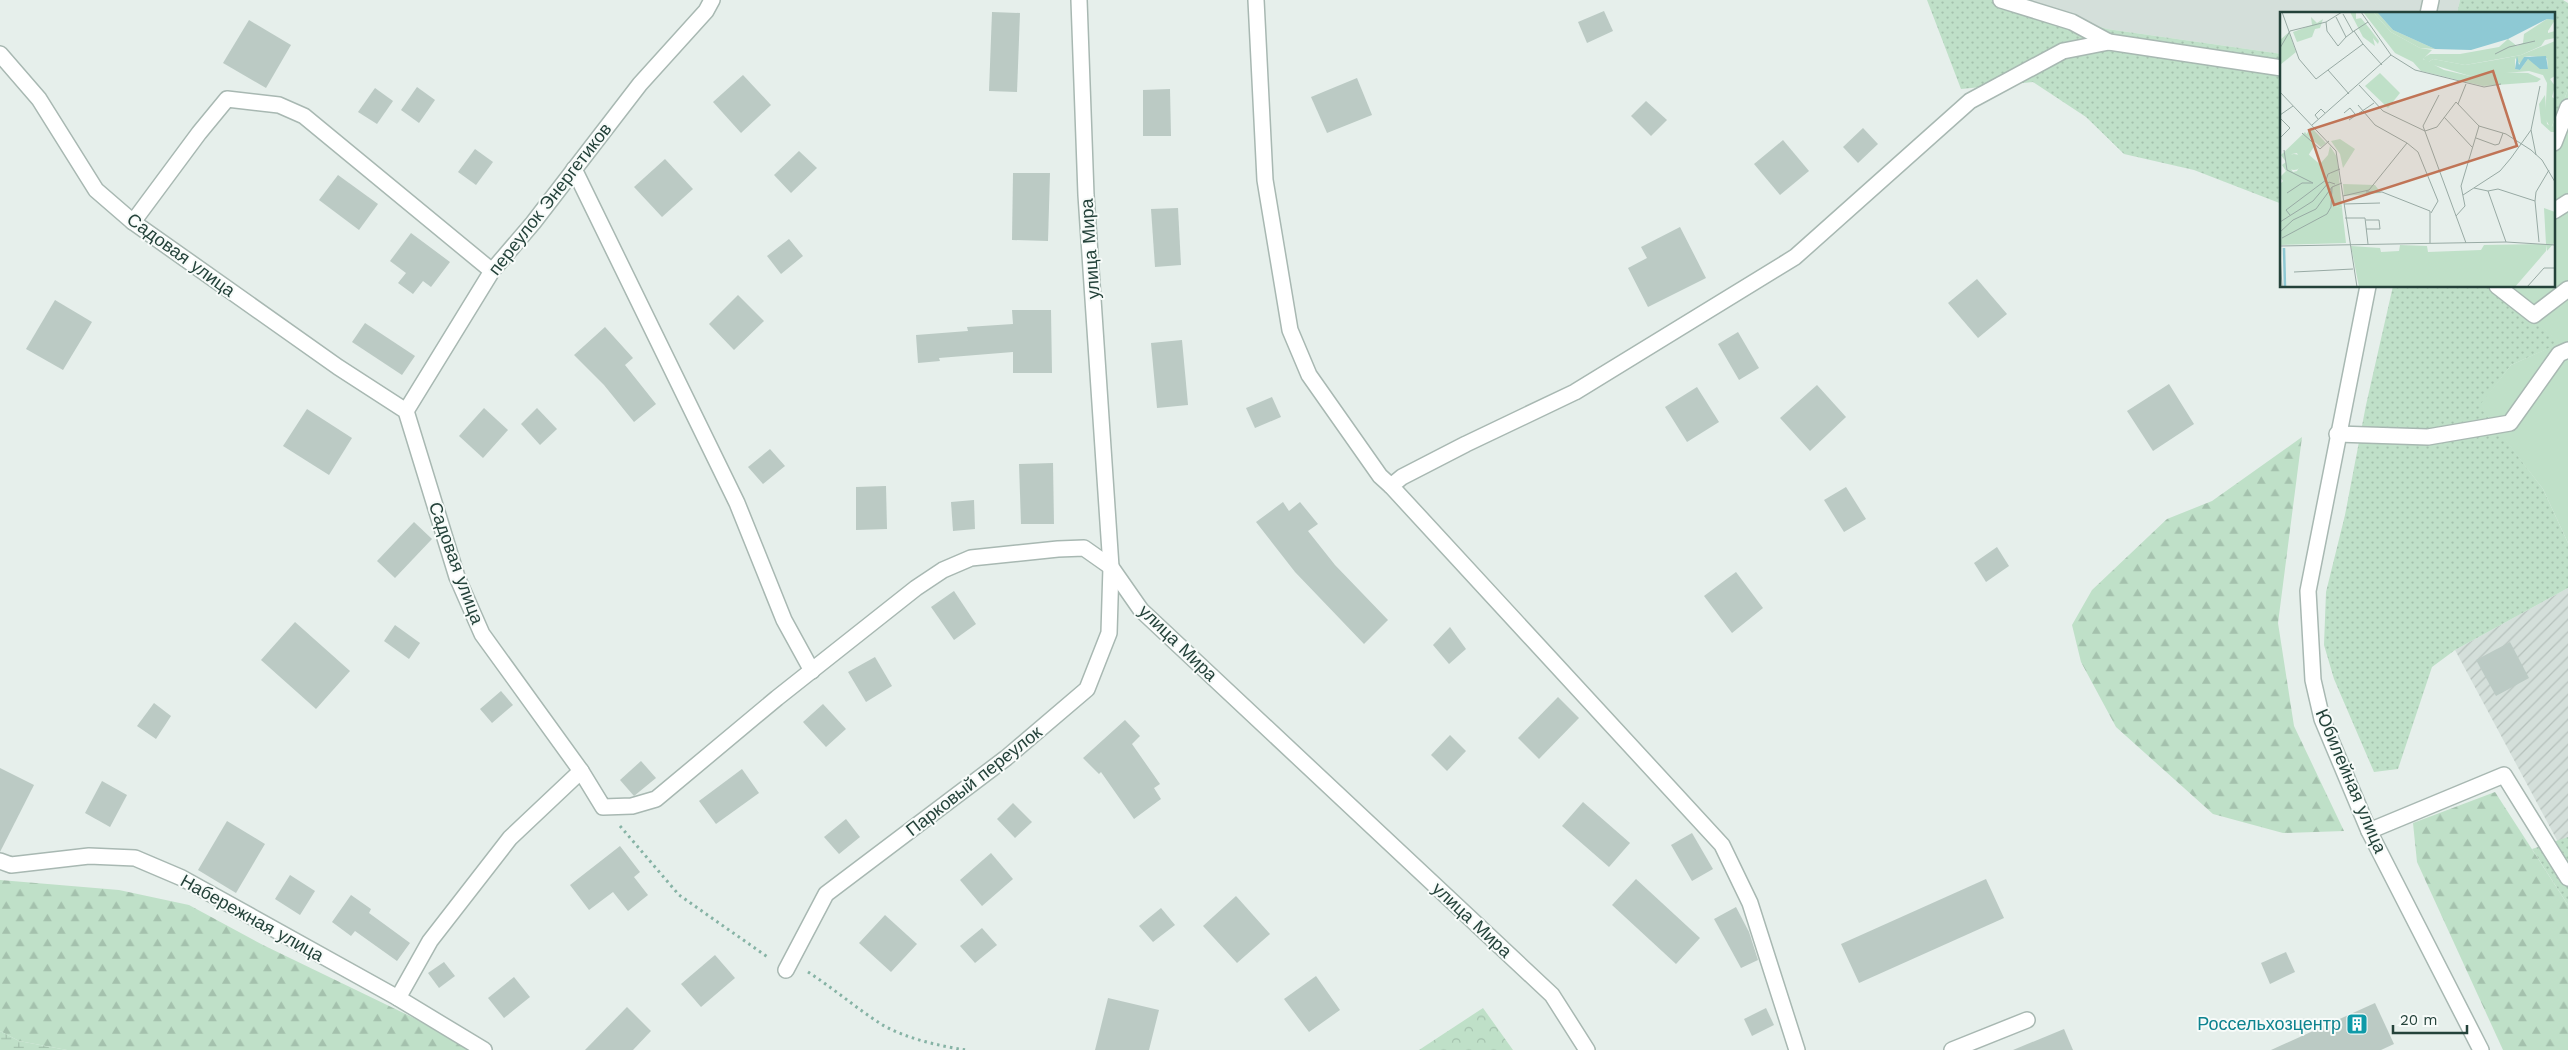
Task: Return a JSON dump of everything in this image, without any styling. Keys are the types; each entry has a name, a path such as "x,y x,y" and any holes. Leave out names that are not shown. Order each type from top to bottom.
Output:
{"street":[{"name":"переулок Энергетиков","path":"406,411 492,271 533,224 640,84 706,11 712,0"},
{"name":"улица Мира","path":"1078,0 1086,195 1111,567 1141,610 1552,995 1587,1050"},
{"path":"1256,0 1265,180 1290,330 1309,375 1380,476 1722,845 1750,903 1797,1050"},
{"path":"2000,0 2072,22 2109,42"},
{"path":"1391,486 1402,477 1466,444 1576,392 1795,257 1970,101 2063,51 2109,42 2280,68"},
{"name":"Садовая улица","path":"0,54 39,99 96,190 133,222 338,367 406,411 457,577 482,634 581,771 603,807"},
{"path":"133,222 199,133 227,99 279,105 304,116 492,271"},
{"path":"2556,138 2568,107"},
{"path":"574,170 737,503 784,620 812,671"},
{"path":"2556,211 2568,202"},
{"name":"Юбилейная улица","path":"2368,288 2337,434 2308,592 2313,680 2322,720 2369,831 2481,1050"},
{"path":"2499,288 2534,315 2568,289"},
{"path":"2337,434 2428,436 2510,423 2559,354 2568,350"},
{"path":"603,807 632,806 656,799 916,588 943,570 971,558 1058,548 1084,548 1111,567"},
{"name":"Парковый переулок","path":"786,970 826,894 1006,758 1087,689 1109,633 1111,567"},
{"path":"398,998 430,941 510,838 581,771"},
{"path":"2369,831 2504,775 2568,878"},
{"name":"Набережная улица","path":"0,861 11,865 89,856 135,858 182,878 398,998 484,1050"},
{"path":"1952,1050 2027,1020"}],"path":[{"path":"603,807 679,896 786,970 794,964 835,989 882,1024 934,1045 966,1050"}],"shaded area":[{"path":"2015,0 2460,0 2457,12 2280,12 2280,54 2107,29"},
{"path":"2568,588 2568,837 2558,842 2455,650"}],"green space":[{"path":"1927,0 2015,0 2107,29 2280,54 2280,203 2194,170 2124,154 2086,117 2033,82 1961,89"},
{"path":"2460,0 2563,0 2568,3 2568,89 2556,122 2556,12 2457,12"},
{"path":"2568,89 2568,543 2543,489 2479,406 2511,365 2560,343 2494,288 2556,288 2556,122"},
{"path":"2393,288 2494,288 2561,343 2511,365 2480,406 2543,489 2568,543 2568,588 2455,650 2432,667 2398,769 2374,772 2334,679 2324,645 2326,592 2345,515 2366,405"},
{"path":"2302,437 2278,623 2294,726 2344,831 2283,833 2213,814 2116,727 2081,662 2072,625 2092,590 2167,519 2212,501"},
{"path":"2495,792 2568,905 2568,1050 2503,1050 2417,862 2413,823"},
{"path":"2568,837 2568,905 2532,849"},
{"path":"0,880 119,890 189,905 263,945 416,1019 468,1050 67,1050 19,1041 0,1031"},
{"path":"1483,1008 1513,1050 1419,1050"},
{"path":"0,1031 19,1041 67,1050 0,1050"}],"building":[{"path":"1604,11 1613,31 1587,43 1578,22"},
{"path":"992,12 1020,13 1017,92 989,91"},
{"path":"249,20 291,45 266,88 223,63"},
{"path":"743,75 771,105 741,133 713,102"},
{"path":"1357,78 1372,115 1327,133 1311,97"},
{"path":"417,87 435,100 419,123 401,110"},
{"path":"375,88 393,101 377,124 358,112"},
{"path":"1170,89 1171,136 1143,136 1143,90"},
{"path":"1646,101 1667,120 1651,136 1631,116"},
{"path":"1863,128 1878,144 1858,163 1843,147"},
{"path":"1783,140 1809,171 1780,195 1754,164"},
{"path":"475,149 493,162 476,185 458,172"},
{"path":"799,151 817,168 791,193 774,175"},
{"path":"665,159 693,189 662,217 634,187"},
{"path":"1013,173 1050,173 1048,241 1012,240"},
{"path":"338,175 378,204 359,230 319,200"},
{"path":"1178,208 1181,265 1155,267 1151,209"},
{"path":"1680,227 1706,278 1648,307 1628,268 1647,258 1641,247"},
{"path":"411,233 450,262 431,287 423,281 413,294 398,283 406,273 390,261"},
{"path":"789,239 803,256 781,274 767,256"},
{"path":"1977,279 2007,314 1978,338 1948,303"},
{"path":"738,295 764,321 734,350 709,324"},
{"path":"55,300 92,322 63,370 26,349"},
{"path":"1012,310 1051,310 1052,373 1013,373 1013,352 939,358 940,361 918,363 916,335 968,331 967,327 1013,324"},
{"path":"365,323 415,356 402,375 352,342"},
{"path":"605,327 633,358 625,365 656,404 634,422 604,385 574,355"},
{"path":"1738,332 1759,368 1739,380 1718,344"},
{"path":"1182,340 1188,405 1157,408 1151,343"},
{"path":"2169,384 2194,424 2153,451 2127,411"},
{"path":"1817,385 1846,417 1810,451 1780,418"},
{"path":"1697,387 1719,422 1687,442 1665,407"},
{"path":"1272,397 1281,417 1255,428 1246,408"},
{"path":"484,408 508,430 483,458 459,436"},
{"path":"537,408 557,429 540,445 521,424"},
{"path":"307,409 352,438 329,475 283,446"},
{"path":"770,449 785,466 763,484 748,467"},
{"path":"1053,463 1054,524 1021,524 1019,464"},
{"path":"886,486 887,529 856,530 856,487"},
{"path":"1846,487 1866,519 1844,532 1824,500"},
{"path":"974,500 975,529 953,531 951,502"},
{"path":"1283,502 1289,511 1300,502 1318,524 1308,531 1335,565 1388,620 1364,644 1295,572 1256,522"},
{"path":"414,522 432,539 395,578 377,561"},
{"path":"1997,547 2009,566 1986,582 1974,563"},
{"path":"1736,572 1763,608 1732,633 1704,596"},
{"path":"954,591 976,624 954,640 931,607"},
{"path":"295,622 350,671 316,709 261,660"},
{"path":"395,625 420,643 409,659 384,641"},
{"path":"1450,627 1466,649 1449,664 1433,645"},
{"path":"2510,642 2529,678 2496,696 2476,660"},
{"path":"875,657 892,686 866,702 848,672"},
{"path":"501,691 513,705 492,723 480,709"},
{"path":"1558,697 1579,718 1539,759 1518,738"},
{"path":"154,703 171,716 156,739 137,726"},
{"path":"823,704 846,729 826,747 803,722"},
{"path":"1125,720 1140,736 1132,744 1160,784 1154,788 1161,799 1134,819 1101,772 1099,774 1083,758"},
{"path":"1450,735 1466,751 1447,771 1431,755"},
{"path":"641,761 656,778 634,796 620,780"},
{"path":"0,768 34,785 0,852"},
{"path":"742,769 759,793 716,824 699,801"},
{"path":"102,781 127,795 110,827 85,813"},
{"path":"1583,802 1630,843 1609,867 1562,826"},
{"path":"1013,803 1032,822 1015,838 997,819"},
{"path":"846,819 860,837 839,854 824,837"},
{"path":"227,821 265,844 236,893 198,870"},
{"path":"1692,833 1713,869 1692,881 1671,845"},
{"path":"620,846 640,872 634,877 648,895 628,911 613,892 589,910 570,885"},
{"path":"991,853 1013,879 982,906 960,880"},
{"path":"290,875 315,891 300,915 275,899"},
{"path":"1636,879 1700,938 1676,964 1612,905"},
{"path":"1986,879 2004,918 1859,983 1841,944"},
{"path":"351,895 371,909 369,913 410,943 397,961 355,931 351,936 332,922"},
{"path":"1236,896 1270,934 1237,963 1203,926"},
{"path":"1736,907 1749,932 1758,960 1741,968 1714,919"},
{"path":"1161,908 1175,925 1153,942 1139,926"},
{"path":"885,915 917,944 891,972 859,943"},
{"path":"982,928 997,945 975,963 960,946"},
{"path":"2286,952 2295,972 2270,984 2261,963"},
{"path":"715,955 735,978 701,1007 681,984"},
{"path":"444,962 455,976 439,988 428,973"},
{"path":"1316,976 1340,1010 1309,1032 1284,999"},
{"path":"514,977 530,997 504,1018 488,998"},
{"path":"1108,998 1159,1010 1149,1050 1095,1050"},
{"name":"Россельхозцентр","path":"2375,1003 2394,1044 2381,1050 2271,1050"},
{"path":"627,1007 651,1031 633,1050 585,1050"},
{"path":"1766,1008 1774,1025 1752,1036 1744,1019"},
{"path":"2064,1029 2073,1050 2013,1050"}],"place":[{"name":"Россельхозцентр","path":"2357,1024"}]}
